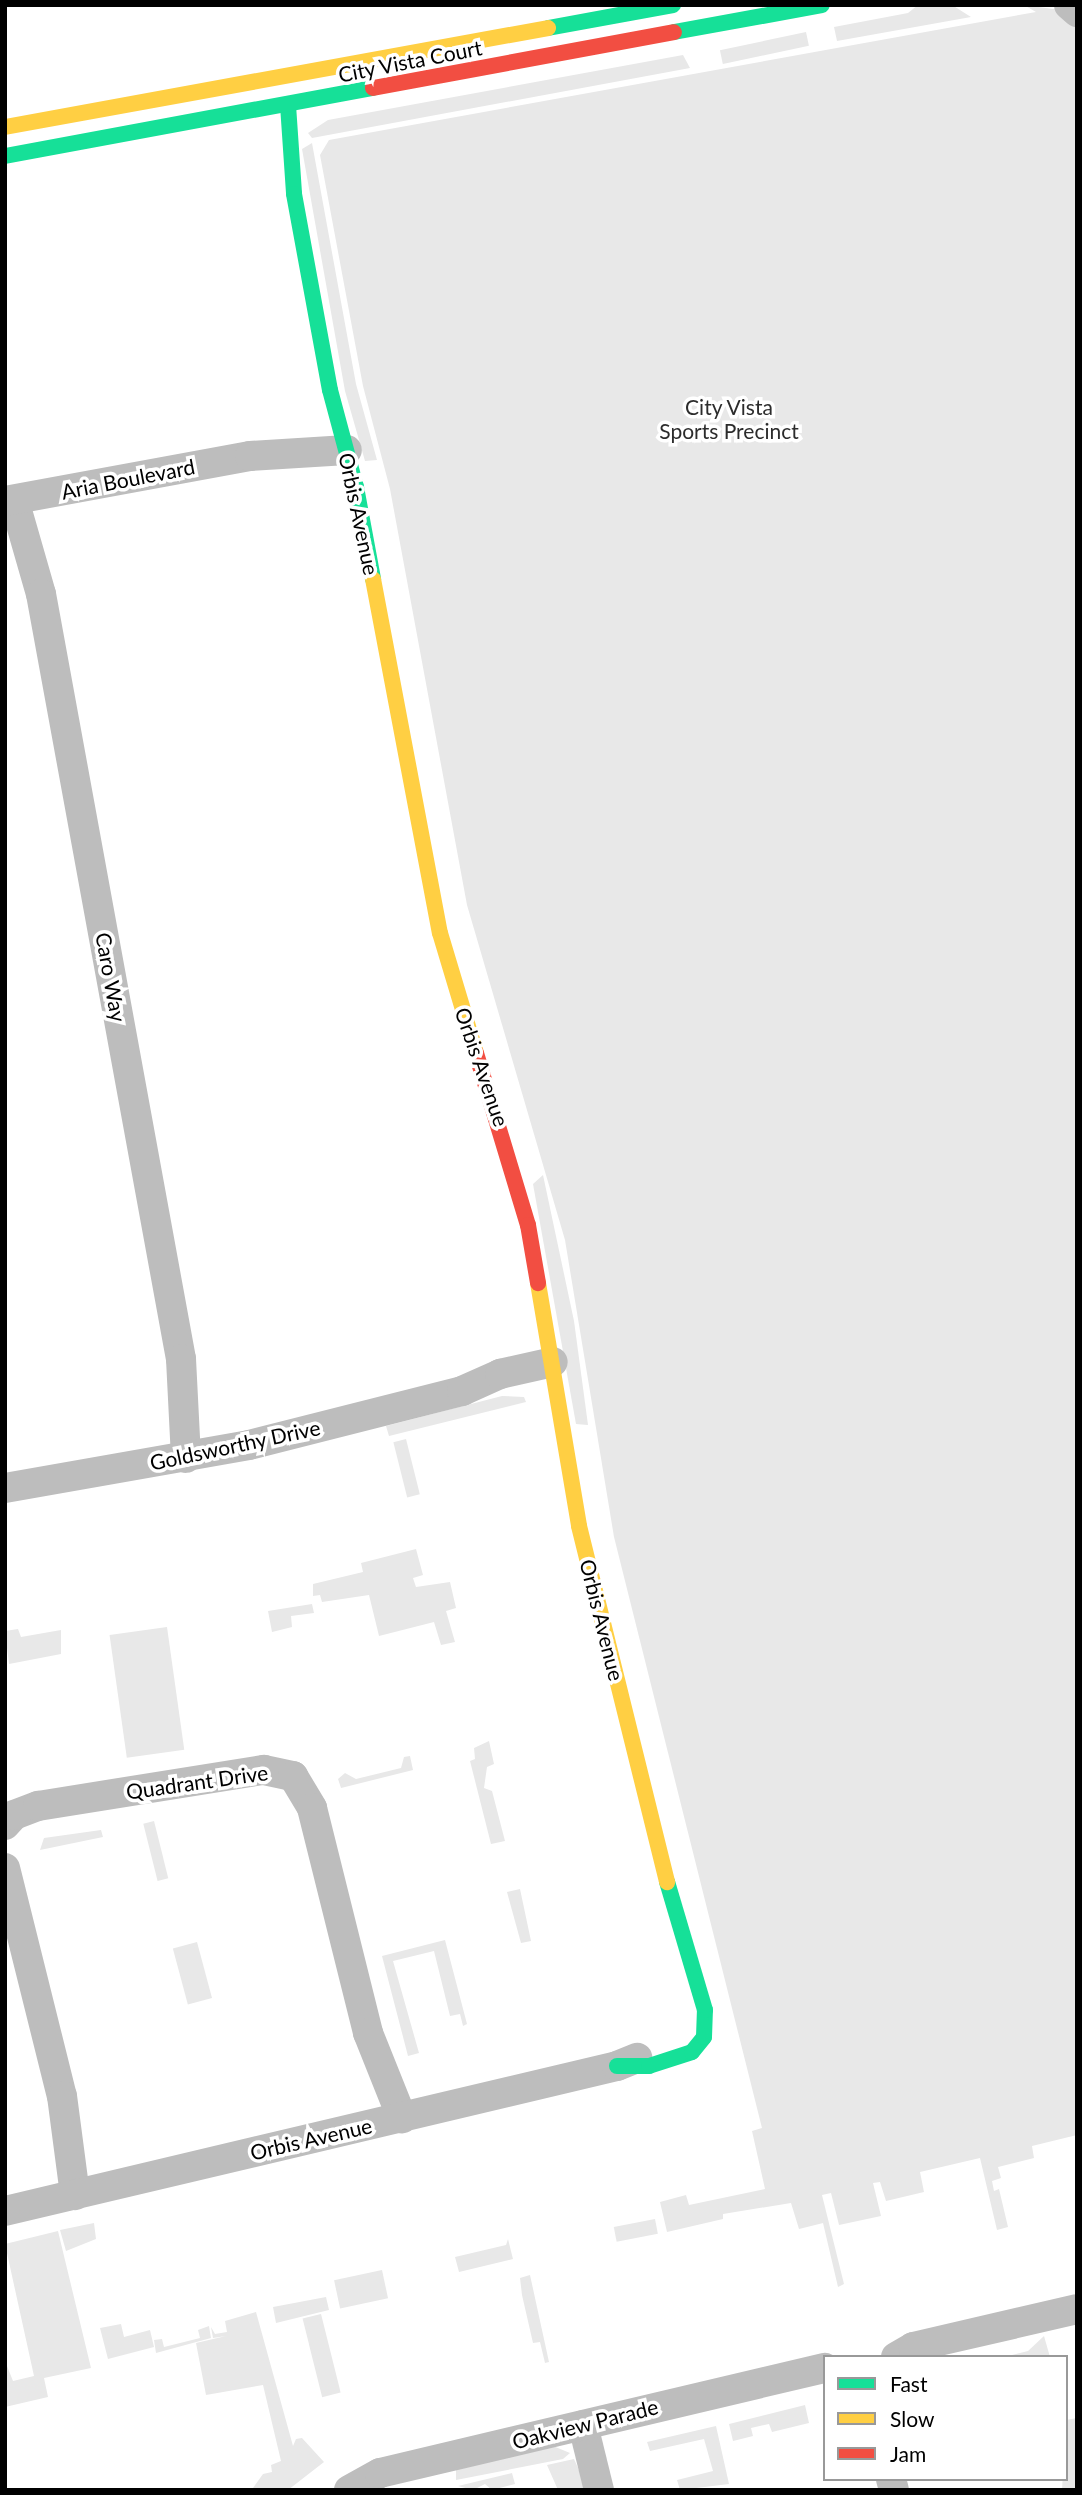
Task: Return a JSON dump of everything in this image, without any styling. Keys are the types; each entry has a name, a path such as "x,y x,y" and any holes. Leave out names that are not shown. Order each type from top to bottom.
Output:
{"street":[{"name":"City Vista Court","path":"5,127 673,5"},
{"name":"City Vista Court","path":"5,156 822,5"},
{"path":"1069,5 1077,12"},
{"name":"Orbis Avenue","path":"5,2211 617,2066 669,2045 684,2033 688,2004 681,1938 579,1526 541,1282 514,1171 440,933 278,107"},
{"name":"Aria Boulevard","path":"18,499 343,438"},
{"name":"Caro Way","path":"18,499 41,594 199,1455"},
{"name":"Goldsworthy Drive","path":"5,1488 199,1455 462,1391 555,1375"},
{"name":"Quadrant Drive","path":"5,1825 14,1815 38,1806 264,1770 286,1773 305,1789 312,1808 390,2121"},
{"path":"5,1868 86,2192"},
{"path":"899,2355 913,2347 1077,2309"},
{"name":"Oakview Parade","path":"349,2490 380,2473 823,2368"},
{"path":"583,2425 599,2490"}],"green space":[{"path":"918,5 952,5 971,17 837,41 834,27 908,13"},
{"name":"City Vista Sports Precinct","path":"1024,5 1053,9 1077,5 1077,2135 1032,2146 1034,2158 998,2167 1001,2178 992,2181 994,2191 999,2189 1008,2227 997,2230 980,2158 920,2172 924,2192 886,2201 880,2182 873,2183 881,2216 839,2225 831,2193 822,2195 844,2284 838,2287 823,2223 799,2229 791,2203 723,2214 723,2219 667,2232 660,2202 686,2195 689,2205 765,2189 752,2131 762,2128 614,1537 565,1240 467,905 390,489 363,386 320,155 329,140 1036,12"},
{"path":"806,32 809,46 723,64 720,50"},
{"path":"683,55 690,68 312,138 308,133 328,120"},
{"path":"312,143 356,384 377,460 365,461 345,391 302,149"},
{"path":"543,1175 574,1321 588,1425 576,1424 533,1184"},
{"path":"502,1396 524,1397 526,1402 389,1436 386,1426"},
{"path":"406,1439 420,1494 407,1497 393,1442"},
{"path":"416,1549 423,1575 413,1578 416,1587 450,1582 456,1608 446,1611 455,1642 441,1645 434,1622 379,1636 369,1595 322,1602 320,1595 313,1596 313,1584 363,1572 361,1563"},
{"path":"312,1604 314,1613 291,1616 292,1627 272,1632 268,1611"},
{"path":"167,1627 184,1750 127,1758 110,1635"},
{"path":"18,1629 21,1637 61,1630 61,1654 9,1664 5,1631"},
{"path":"489,1741 494,1764 487,1767 484,1788 492,1791 505,1841 491,1844 470,1761 475,1759 474,1748"},
{"path":"410,1756 413,1770 341,1788 338,1779 345,1773 356,1779 401,1768 404,1757"},
{"path":"154,1821 168,1878 158,1881 143,1824"},
{"path":"101,1830 103,1837 40,1850 44,1838"},
{"path":"520,1889 531,1941 521,1943 507,1892"},
{"path":"445,1940 467,2024 463,2026 460,2014 450,2016 434,1951 393,1961 419,2053 408,2056 382,1956"},
{"path":"197,1942 212,1998 188,2004 173,1948"},
{"path":"655,2219 658,2234 617,2242 614,2227"},
{"path":"94,2223 96,2239 66,2251 60,2230"},
{"path":"58,2231 91,2368 44,2378 48,2397 5,2407 5,2361 13,2381 34,2376 5,2244"},
{"path":"508,2239 513,2259 459,2272 455,2257 506,2245"},
{"path":"382,2270 388,2298 340,2309 334,2280"},
{"path":"530,2275 549,2362 545,2363 540,2342 533,2343 522,2295 520,2278"},
{"path":"326,2297 329,2310 276,2323 273,2307"},
{"path":"256,2312 293,2446 296,2439 302,2438 324,2462 288,2490 253,2488 263,2474 272,2472 271,2465 281,2461 263,2385 206,2395 196,2343 226,2336 213,2338 211,2327 215,2334 227,2332 225,2321"},
{"path":"321,2314 341,2393 322,2397 303,2319"},
{"path":"121,2324 124,2337 150,2330 154,2347 108,2359 100,2328"},
{"path":"209,2326 211,2338 156,2353 154,2340 162,2339 164,2347 200,2338 198,2330"},
{"path":"1044,2336 1049,2355 1012,2355 1028,2351"},
{"path":"805,2405 809,2423 772,2432 769,2424 751,2428 753,2436 733,2441 729,2424"},
{"path":"1077,2418 1077,2490 1062,2490 1063,2481 1068,2481 1068,2420"},
{"path":"716,2426 729,2484 680,2490 677,2480 713,2471 704,2439 650,2451 647,2442"},
{"path":"553,2446 570,2453 563,2459 456,2480 456,2468"},
{"path":"574,2459 588,2490 558,2490 547,2465"},
{"path":"512,2473 515,2484 492,2490 485,2484 473,2490 458,2486"}],"traffic: fast":[{"path":"548,28 673,5"},
{"path":"674,32 822,5"},
{"path":"5,156 373,88"},
{"path":"288,105 294,194 330,390 356,487 373,579"},
{"path":"617,2066 649,2066 692,2052 704,2037 705,2010 667,1882"}],"traffic: slow":[{"path":"5,127 548,28"},
{"path":"373,579 440,933 476,1053"},
{"path":"538,1283 579,1526 667,1882"}],"traffic: jam":[{"path":"373,88 674,32"},
{"path":"476,1053 528,1225 538,1283"}]}
